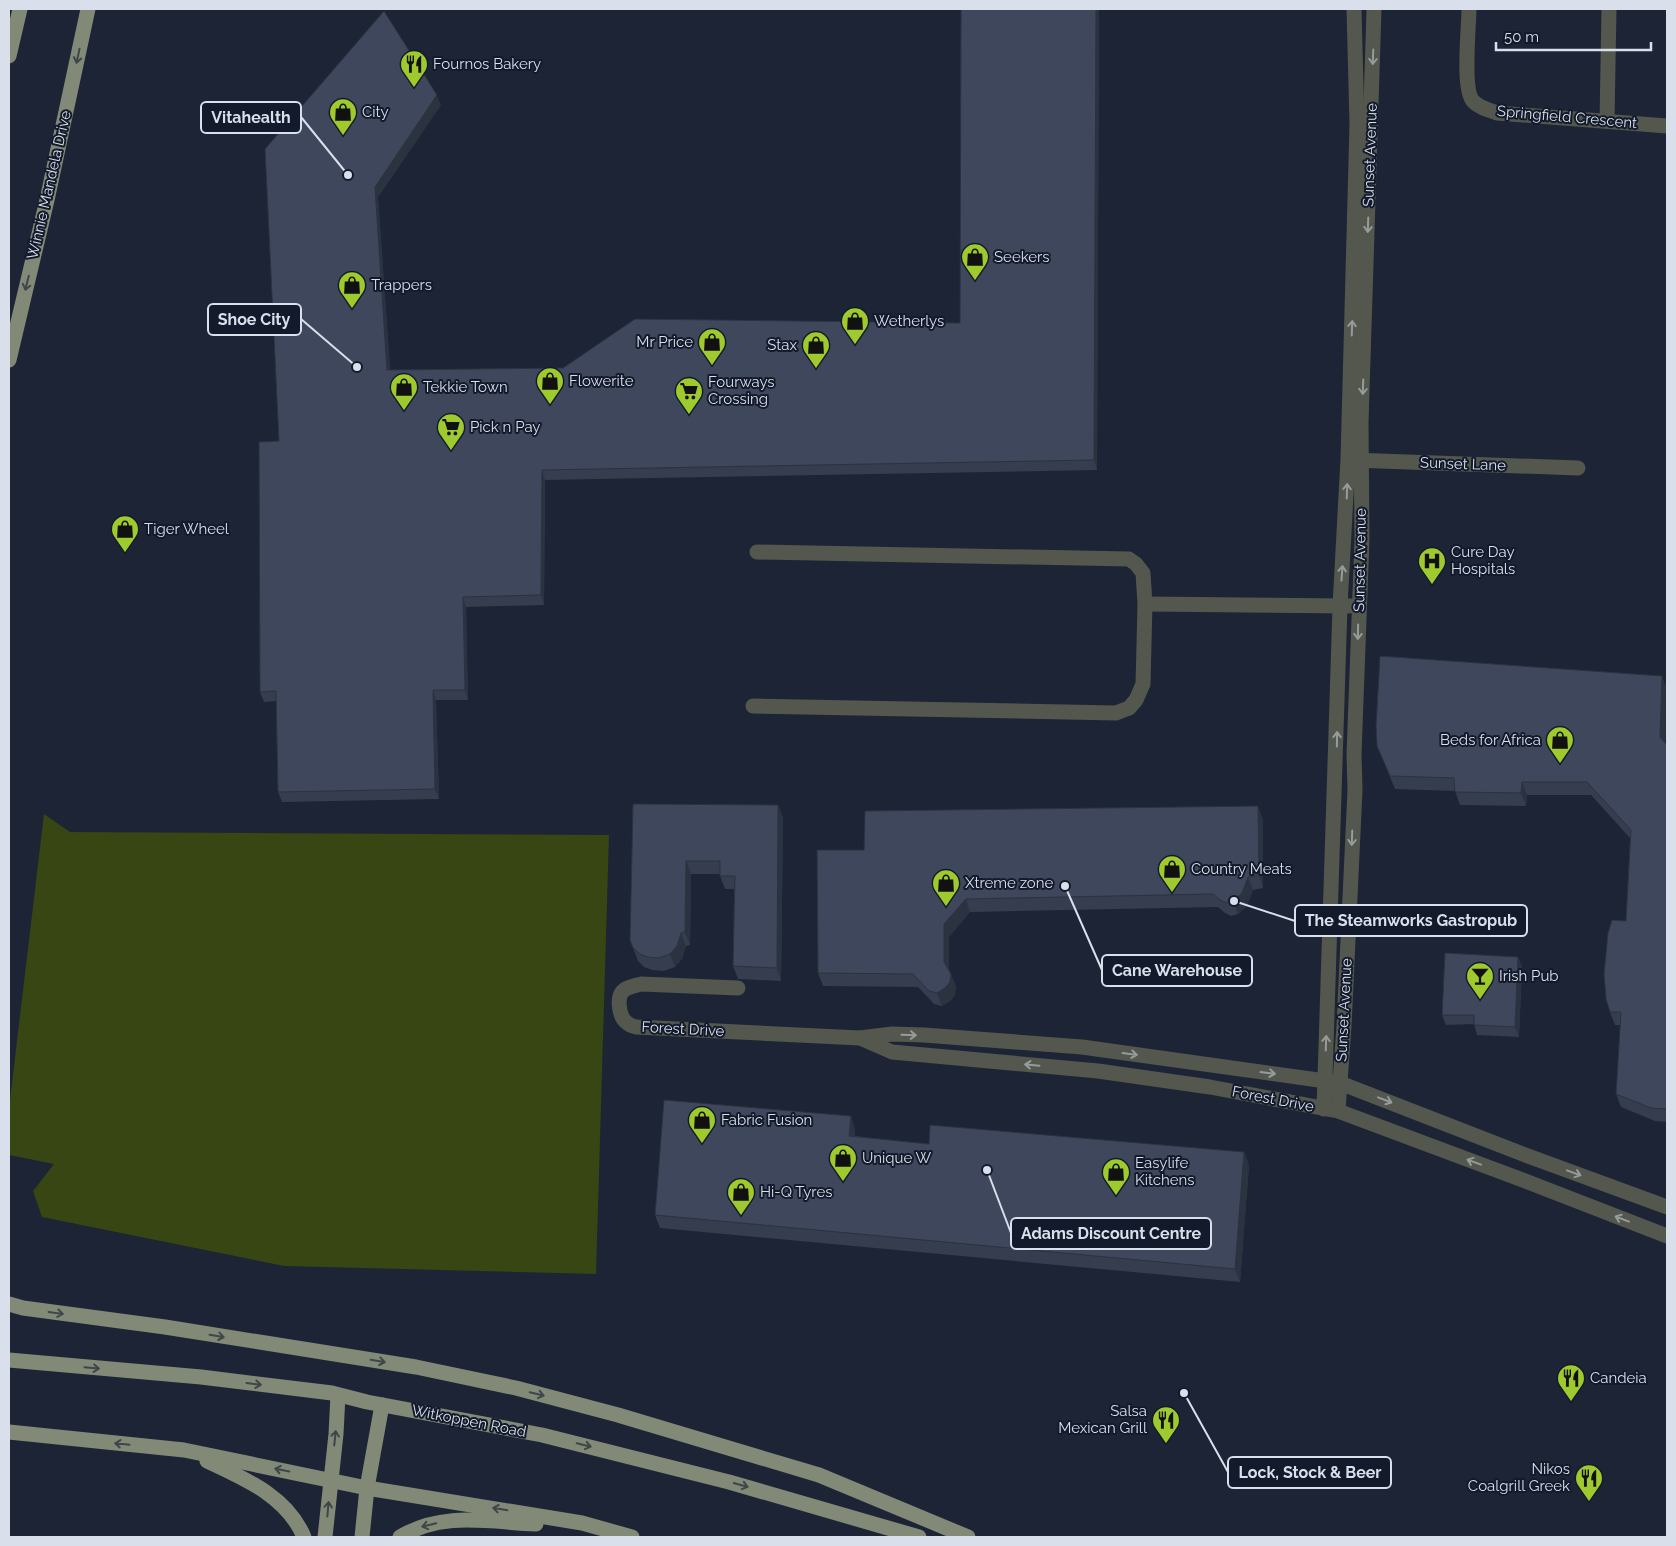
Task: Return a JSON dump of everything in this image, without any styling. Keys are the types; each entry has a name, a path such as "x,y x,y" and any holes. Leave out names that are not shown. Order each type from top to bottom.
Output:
{"main road":[{"path":"9,56 20,9"},
{"name":"Winnie Mandela Drive","path":"9,360 47,200 88,9"},
{"path":"9,1304 23,1308 416,1367 516,1388 618,1414 819,1475 968,1537"},
{"name":"Witkoppen Road","path":"9,1360 201,1377 338,1395 552,1437 729,1482 919,1537"},
{"path":"325,1537 336,1434 338,1395"},
{"path":"362,1537 367,1488 382,1405"},
{"path":"9,1432 184,1450 367,1488 582,1523 632,1537"},
{"path":"184,1450 253,1483 271,1496 289,1513 304,1537"},
{"path":"400,1537 414,1529 455,1519 566,1525 582,1523"}],"street":[{"name":"Sunset Avenue","path":"1332,1081 1344,1026 1355,790 1354,754 1362,539 1354,460 1357,124 1354,9"},
{"name":"Sunset Avenue","path":"1331,1110 1340,606 1354,460 1374,9"},
{"name":"Springfield Crescent","path":"1469,9 1467,84 1473,101 1483,108 1497,113 1667,126"},
{"path":"1607,121 1609,9"},
{"name":"Sunset Lane","path":"1354,460 1578,468"},
{"path":"753,706 1116,713 1129,708 1136,700 1143,684 1145,604 1143,574 1136,564 1129,559 757,552"},
{"path":"1145,604 1359,606"},
{"name":"Forest Drive","path":"738,988 641,984 629,987 622,992 620,1006 623,1019 627,1024 636,1027 860,1038 892,1034 924,1035 1088,1048 1332,1081 1667,1207"},
{"name":"Forest Drive","path":"860,1038 892,1052 1098,1072 1210,1087 1331,1110 1520,1179 1667,1236"}],"green space":[{"path":"44,814 70,832 609,835 596,1274 284,1266 42,1217 33,1191 54,1164 9,1155 9,1108"}],"building":[{"name":"Fourways Crossing","path":"961,9 1096,9 1094,460 542,470 541,595 463,597 465,690 433,690 435,789 278,792 276,691 260,692 259,442 279,441 265,149 384,11 437,95 375,187 387,370 563,368 635,319 960,323"},
{"path":"1380,656 1662,676 1660,737 1667,745 1667,1109 1651,1108 1616,1094 1621,1012 1610,1012 1606,999 1604,974 1608,933 1612,920 1626,921 1631,830 1587,782 1522,782 1521,793 1455,792 1454,778 1390,776 1377,746 1376,726"},
{"path":"633,804 778,805 777,968 733,966 735,876 720,876 720,861 686,861 685,932 681,933 677,946 670,954 659,958 648,957 640,954 633,948 630,940"},
{"path":"1258,806 1259,875 1248,877 1242,893 1233,901 1227,903 1213,894 966,899 944,924 944,962 951,974 950,982 937,993 929,991 913,974 818,973 817,850 864,850 865,811"},
{"path":"1445,953 1518,957 1515,1027 1474,1025 1474,1015 1442,1015"},
{"path":"664,1100 851,1116 849,1136 929,1144 930,1125 1244,1152 1235,1269 655,1215"}],"place":[{"name":"Fournos Bakery","path":"414,88"},
{"name":"City","path":"343,136"},
{"name":"Vitahealth","path":"348,175"},
{"name":"Seekers","path":"975,281"},
{"name":"Trappers","path":"352,309"},
{"name":"Wetherlys","path":"855,345"},
{"name":"Mr Price","path":"712,366"},
{"name":"Shoe City","path":"357,367"},
{"name":"Stax","path":"816,369"},
{"name":"Flowerite","path":"550,405"},
{"name":"Tekkie Town","path":"404,411"},
{"name":"Fourways Crossing","path":"689,415"},
{"name":"Pick n Pay","path":"451,451"},
{"name":"Tiger Wheel","path":"125,553"},
{"name":"Cure Day Hospitals","path":"1432,585"},
{"name":"Beds for Africa","path":"1560,764"},
{"name":"Cane Warehouse","path":"1065,886"},
{"name":"Country Meats","path":"1172,893"},
{"name":"The Steamworks Gastropub","path":"1234,901"},
{"name":"Xtreme zone","path":"946,907"},
{"name":"Irish Pub","path":"1480,1000"},
{"name":"Fabric Fusion","path":"702,1144"},
{"name":"Adams Discount Centre","path":"987,1170"},
{"name":"Unique W","path":"843,1182"},
{"name":"Easylife Kitchens","path":"1116,1196"},
{"name":"Hi-Q Tyres","path":"741,1216"},
{"name":"Lock, Stock & Beer","path":"1184,1393"},
{"name":"Candeia","path":"1571,1402"},
{"name":"Salsa Mexican Grill","path":"1166,1444"},
{"name":"Nikos Coalgrill Greek","path":"1589,1502"}]}
